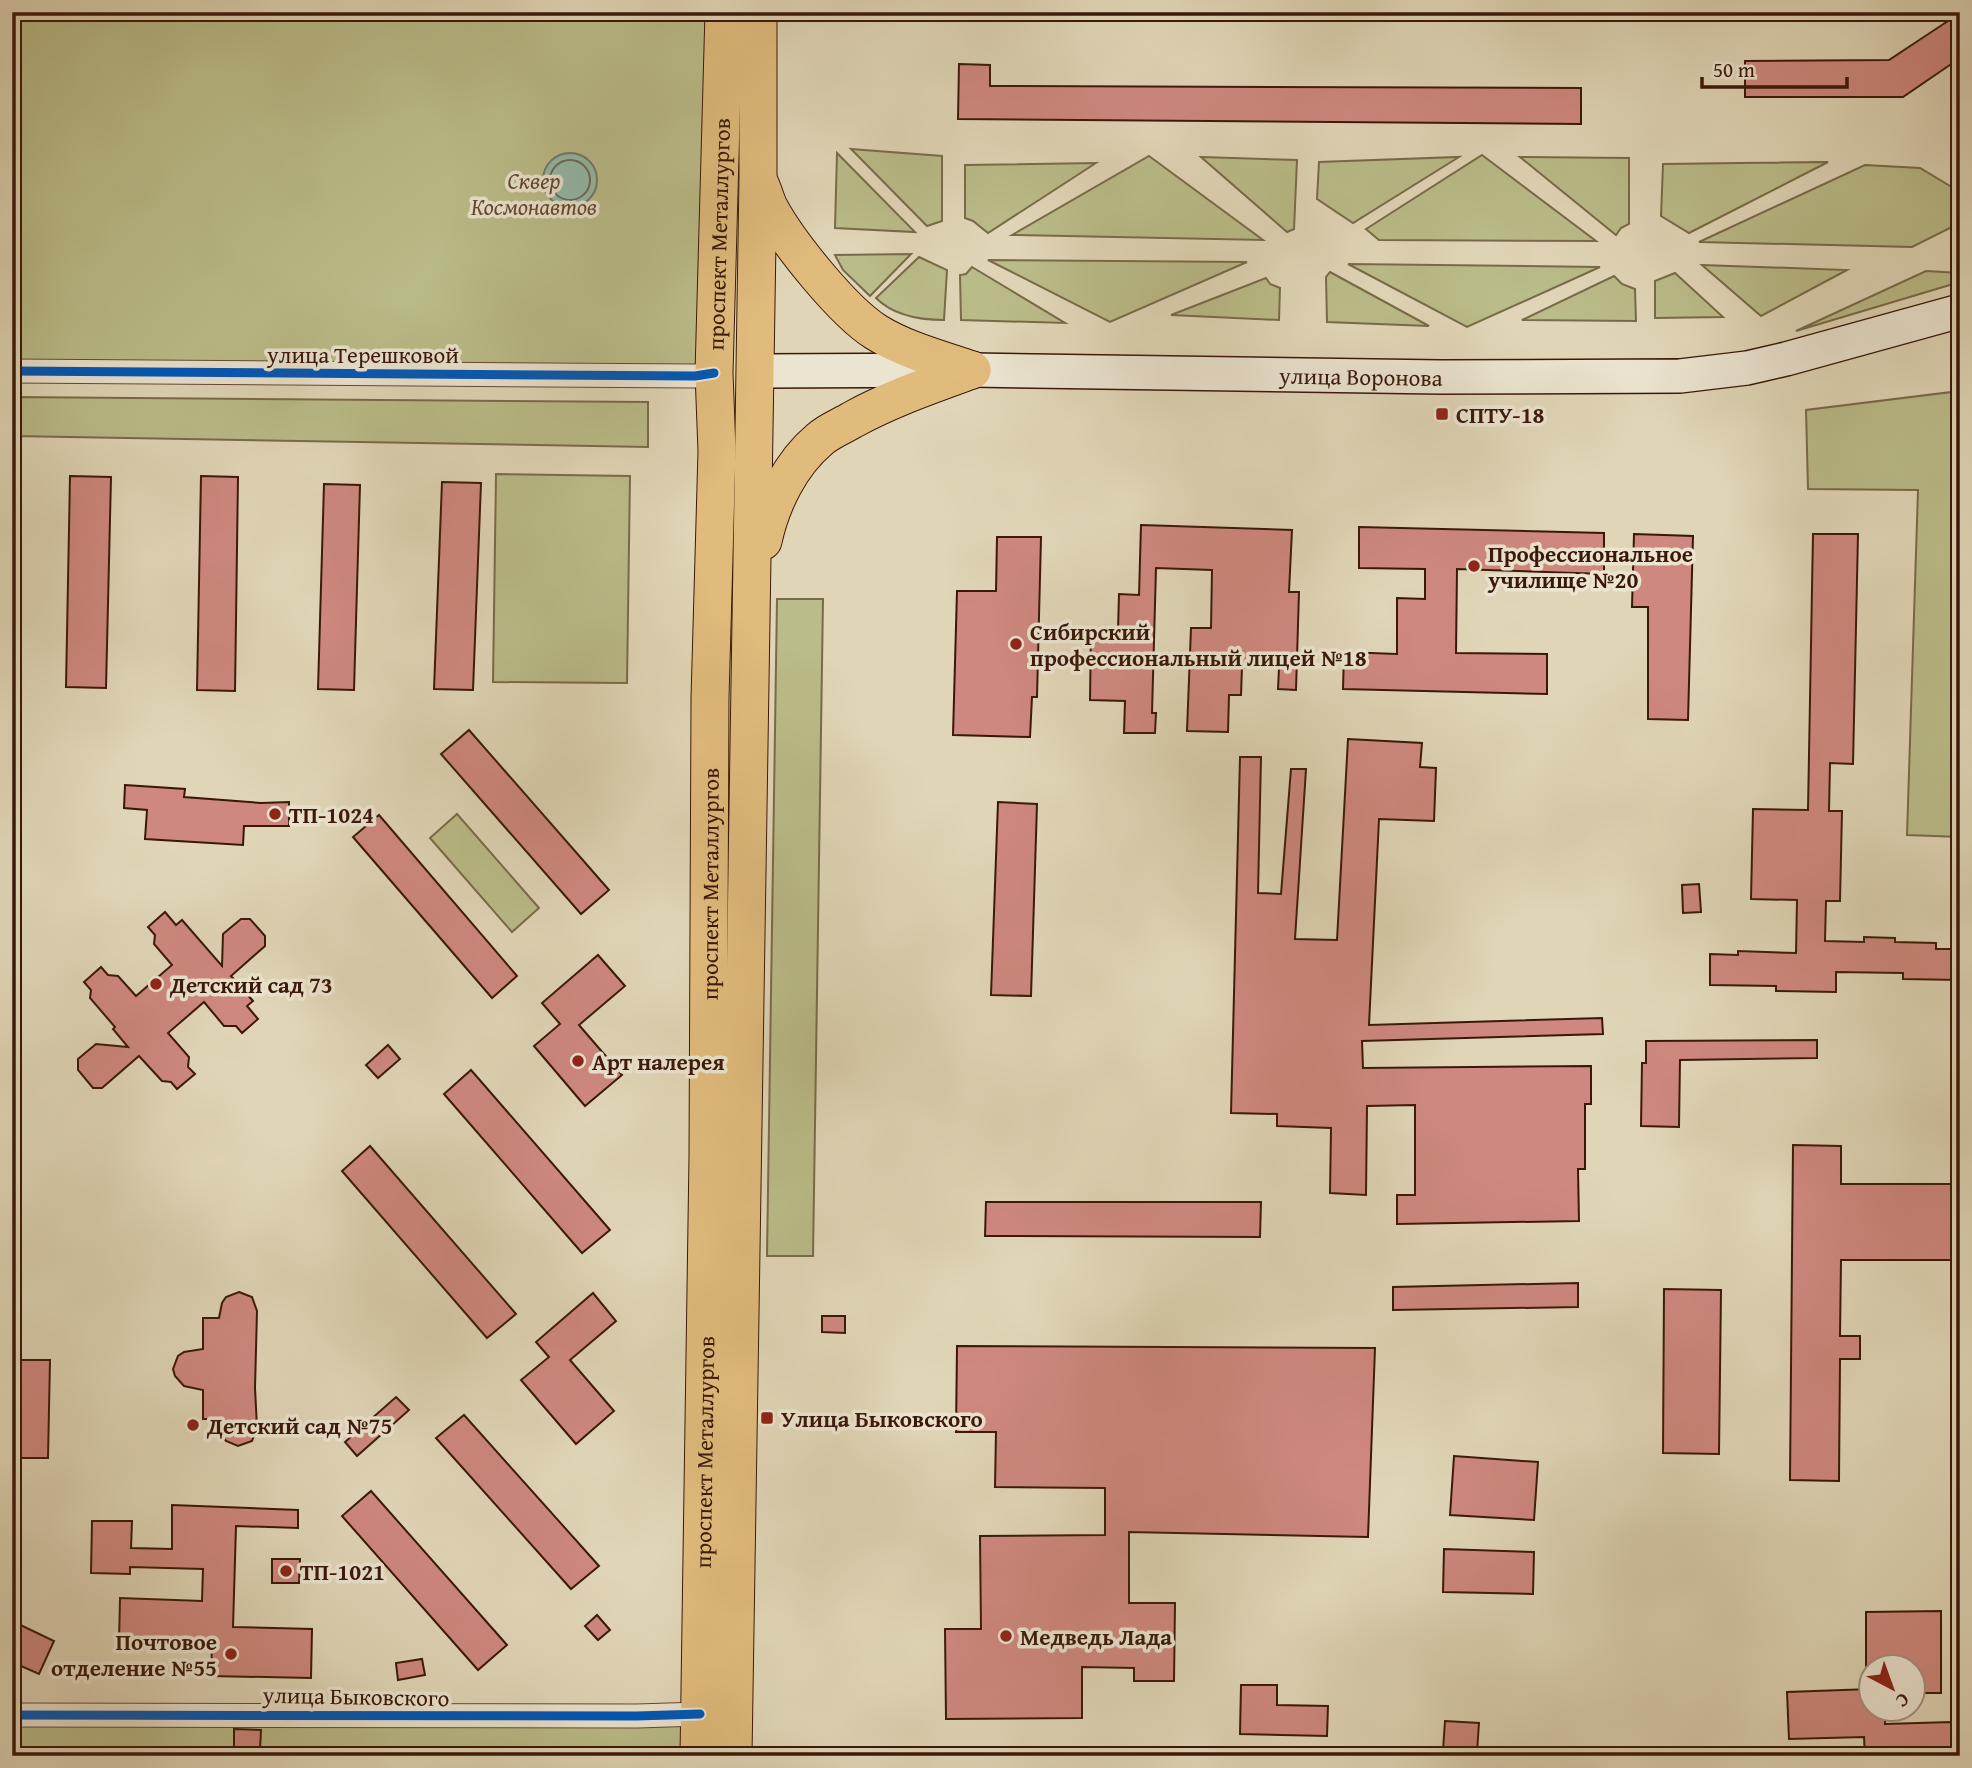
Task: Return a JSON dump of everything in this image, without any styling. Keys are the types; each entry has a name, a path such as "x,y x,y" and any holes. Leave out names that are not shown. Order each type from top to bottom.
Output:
{"main road":[{"name":"проспект Металлургов","path":"724,12 714,373 717,451 711,685 708,1156 700,1569 717,1715 733,1756"},
{"name":"проспект Металлургов","path":"699,1756 717,1715 751,596 758,12"},
{"path":"758,178 769,208 796,246 841,301 873,330 887,338 972,370"},
{"name":"улица Воронова","path":"754,371 972,370 1441,377 1680,376 1747,368 1786,359 1960,311"},
{"path":"751,596 764,535 777,496 793,469 820,439 870,410 972,370"},
{"path":"714,373 754,371"}],"street":[{"name":"улица Терешковой","path":"12,371 695,376 714,373"},
{"name":"улица Быковского","path":"12,1715 717,1715"}],"green space":[{"name":"Сквер Космонавтов","path":"12,12 724,12 714,373 12,371"},
{"path":"851,149 942,156 942,221 927,226"},
{"path":"837,153 915,232 835,228"},
{"path":"1482,155 1596,241 1379,240 1366,229"},
{"path":"1149,156 1263,240 1012,235"},
{"path":"1201,157 1297,160 1294,229 1287,232"},
{"path":"1459,157 1353,223 1317,199 1319,162"},
{"path":"1520,157 1629,158 1629,224 1621,228 1616,235"},
{"path":"1828,162 1689,233 1661,216 1663,164"},
{"path":"1096,163 988,233 965,218 965,165"},
{"path":"1865,165 1920,168 1960,192 1960,223 1912,247 1699,242"},
{"path":"911,254 870,296 843,270 835,255"},
{"path":"919,257 947,270 944,320 908,316 891,309 876,298"},
{"path":"988,260 1247,262 1110,322"},
{"path":"1348,264 1600,267 1467,327"},
{"path":"1702,265 1847,270 1761,316"},
{"path":"972,267 1065,323 961,320 960,275 966,274"},
{"path":"1926,271 1960,273 1960,282 1796,331"},
{"path":"1330,272 1429,326 1327,322 1326,277"},
{"path":"1675,273 1723,317 1655,318 1655,281"},
{"path":"1614,276 1622,284 1635,289 1636,321 1522,320"},
{"path":"1266,278 1270,284 1280,288 1279,320 1171,315"},
{"path":"1960,391 1960,837 1907,835 1918,490 1808,489 1806,410"},
{"path":"12,397 648,402 648,447 12,436"},
{"path":"496,474 630,476 627,683 493,682"},
{"path":"777,599 823,599 813,1256 767,1256"},
{"path":"457,814 539,908 512,932 430,838"},
{"path":"700,1714 699,1756 12,1756 12,1715"}],"water":[{"path":"570,153 589,161 597,180 589,199 570,207 551,199 543,180 551,161"}],"building":[{"path":"1960,13 1960,58 1903,97 1745,97 1745,61 1889,60"},
{"path":"959,64 990,65 990,86 1581,88 1581,124 958,119"},
{"path":"70,476 111,477 106,688 66,687"},
{"path":"201,476 238,477 235,691 197,690"},
{"path":"442,482 481,483 473,690 434,689"},
{"path":"324,484 360,485 354,690 318,689"},
{"path":"1141,525 1292,530 1289,592 1299,592 1296,690 1278,689 1279,668 1242,667 1241,695 1229,695 1228,732 1187,731 1191,628 1211,628 1212,570 1156,568 1152,713 1156,713 1155,733 1124,733 1125,701 1090,700 1091,630 1118,630 1119,594 1139,595"},
{"path":"1359,527 1604,533 1604,574 1457,569 1456,653 1547,654 1547,694 1343,689 1344,652 1397,654 1397,598 1425,599 1425,569 1359,568"},
{"name":"Профессиональное училище №20","path":"1634,534 1693,536 1688,720 1648,719 1648,607 1632,607"},
{"path":"1813,534 1858,534 1853,764 1830,763 1829,811 1842,811 1840,901 1826,901 1825,941 1864,942 1864,937 1895,938 1895,942 1936,943 1936,949 1960,949 1960,980 1903,979 1903,973 1836,972 1836,992 1776,991 1776,986 1710,985 1710,954 1738,955 1738,951 1796,953 1797,900 1751,899 1753,809 1808,810"},
{"path":"997,537 1041,537 1037,697 1032,697 1030,737 953,735 957,591 996,591"},
{"path":"469,730 609,890 581,914 441,754"},
{"path":"1348,739 1422,743 1420,767 1436,768 1434,821 1379,819 1369,1025 1602,1018 1603,1034 1362,1041 1363,1068 1591,1066 1591,1104 1585,1104 1585,1169 1578,1169 1579,1221 1397,1224 1397,1195 1415,1195 1415,1105 1367,1106 1366,1195 1330,1193 1331,1128 1277,1126 1277,1114 1231,1113 1240,757 1261,757 1258,893 1281,894 1291,769 1306,769 1295,939 1337,940"},
{"path":"125,785 185,789 184,797 261,803 289,802 289,826 244,826 243,845 145,839 147,810 124,808"},
{"path":"998,802 1037,804 1031,996 991,995"},
{"path":"379,815 517,976 492,998 353,837"},
{"path":"1699,884 1701,912 1683,913 1682,885"},
{"path":"165,912 176,925 182,920 222,966 223,934 241,919 250,919 265,936 265,946 231,976 253,1001 247,1006 258,1019 242,1033 236,1026 224,1026 204,1002 168,1033 189,1057 188,1067 195,1074 177,1089 171,1082 162,1081 139,1056 102,1088 93,1088 78,1070 78,1059 96,1044 128,1047 90,998 91,990 84,982 101,967 108,975 118,976 136,996 172,965 154,944 155,935 148,927"},
{"path":"598,955 625,986 579,1025 622,1075 585,1106 534,1046 560,1024 542,1003"},
{"path":"1817,1040 1817,1058 1680,1060 1679,1127 1641,1126 1642,1063 1646,1063 1646,1041"},
{"path":"388,1045 400,1059 378,1078 366,1065"},
{"path":"471,1070 610,1230 582,1253 444,1094"},
{"path":"1793,1145 1841,1146 1841,1184 1958,1184 1959,1260 1841,1260 1840,1336 1860,1336 1860,1359 1840,1359 1839,1481 1790,1480"},
{"path":"370,1146 516,1314 487,1338 342,1171"},
{"path":"986,1202 1261,1202 1260,1237 985,1236"},
{"path":"1578,1283 1578,1307 1393,1310 1393,1287"},
{"path":"1664,1289 1721,1290 1719,1454 1663,1453"},
{"path":"239,1292 252,1297 257,1311 257,1427 252,1441 238,1446 226,1441 221,1435 218,1419 203,1419 203,1390 184,1386 175,1376 173,1369 178,1356 184,1352 203,1349 203,1318 219,1318 226,1297"},
{"path":"593,1293 616,1321 570,1360 614,1411 576,1444 521,1380 549,1357 536,1342"},
{"path":"822,1316 845,1316 845,1333 822,1332"},
{"path":"957,1346 1375,1348 1368,1537 1129,1532 1129,1603 1175,1603 1174,1681 1134,1681 1134,1668 1082,1667 1082,1718 946,1719 945,1629 981,1629 980,1536 1105,1535 1105,1488 995,1487 996,1432 956,1432"},
{"path":"12,1360 50,1360 48,1458 12,1458"},
{"path":"396,1397 409,1410 357,1456 345,1442"},
{"path":"464,1415 599,1566 571,1589 436,1438"},
{"path":"1454,1456 1538,1462 1534,1520 1450,1515"},
{"path":"371,1491 507,1645 478,1670 342,1516"},
{"path":"172,1505 298,1510 298,1528 236,1526 233,1627 312,1629 311,1678 211,1676 212,1645 119,1643 120,1598 202,1601 203,1569 130,1567 130,1574 91,1573 92,1521 132,1521 131,1548 172,1549"},
{"path":"1444,1549 1534,1552 1533,1594 1443,1592"},
{"name":"ТП-1021","path":"272,1559 300,1559 299,1583 272,1583"},
{"path":"1941,1611 1941,1693 1926,1693 1926,1652 1866,1652 1866,1612"},
{"path":"597,1615 610,1630 598,1640 585,1626"},
{"path":"12,1621 54,1641 39,1674 12,1662"},
{"path":"422,1659 425,1675 398,1680 396,1663"},
{"path":"1241,1685 1277,1685 1277,1705 1328,1706 1327,1736 1240,1734"},
{"path":"1856,1690 1856,1722 1951,1722 1952,1756 1865,1756 1864,1737 1789,1739 1787,1692"},
{"path":"1445,1721 1479,1723 1477,1752 1443,1750"},
{"path":"234,1729 261,1730 260,1750 234,1749"}],"cycle path":[{"path":"12,371 695,376 714,373"},
{"path":"12,1715 700,1714"}],"place":[{"name":"СПТУ-18","path":"1442,414"},
{"name":"Профессиональное училище №20","path":"1474,566"},
{"name":"Сибирский профессиональный лицей №18","path":"1016,644"},
{"name":"ТП-1024","path":"275,814"},
{"name":"Детский сад 73","path":"156,984"},
{"name":"Арт налерея","path":"578,1061"},
{"name":"Улица Быковского","path":"767,1418"},
{"name":"Детский сад №75","path":"193,1425"},
{"name":"ТП-1021","path":"286,1571"},
{"name":"Медведь Лада","path":"1006,1636"},
{"name":"Почтовое отделение №55","path":"231,1654"}]}
